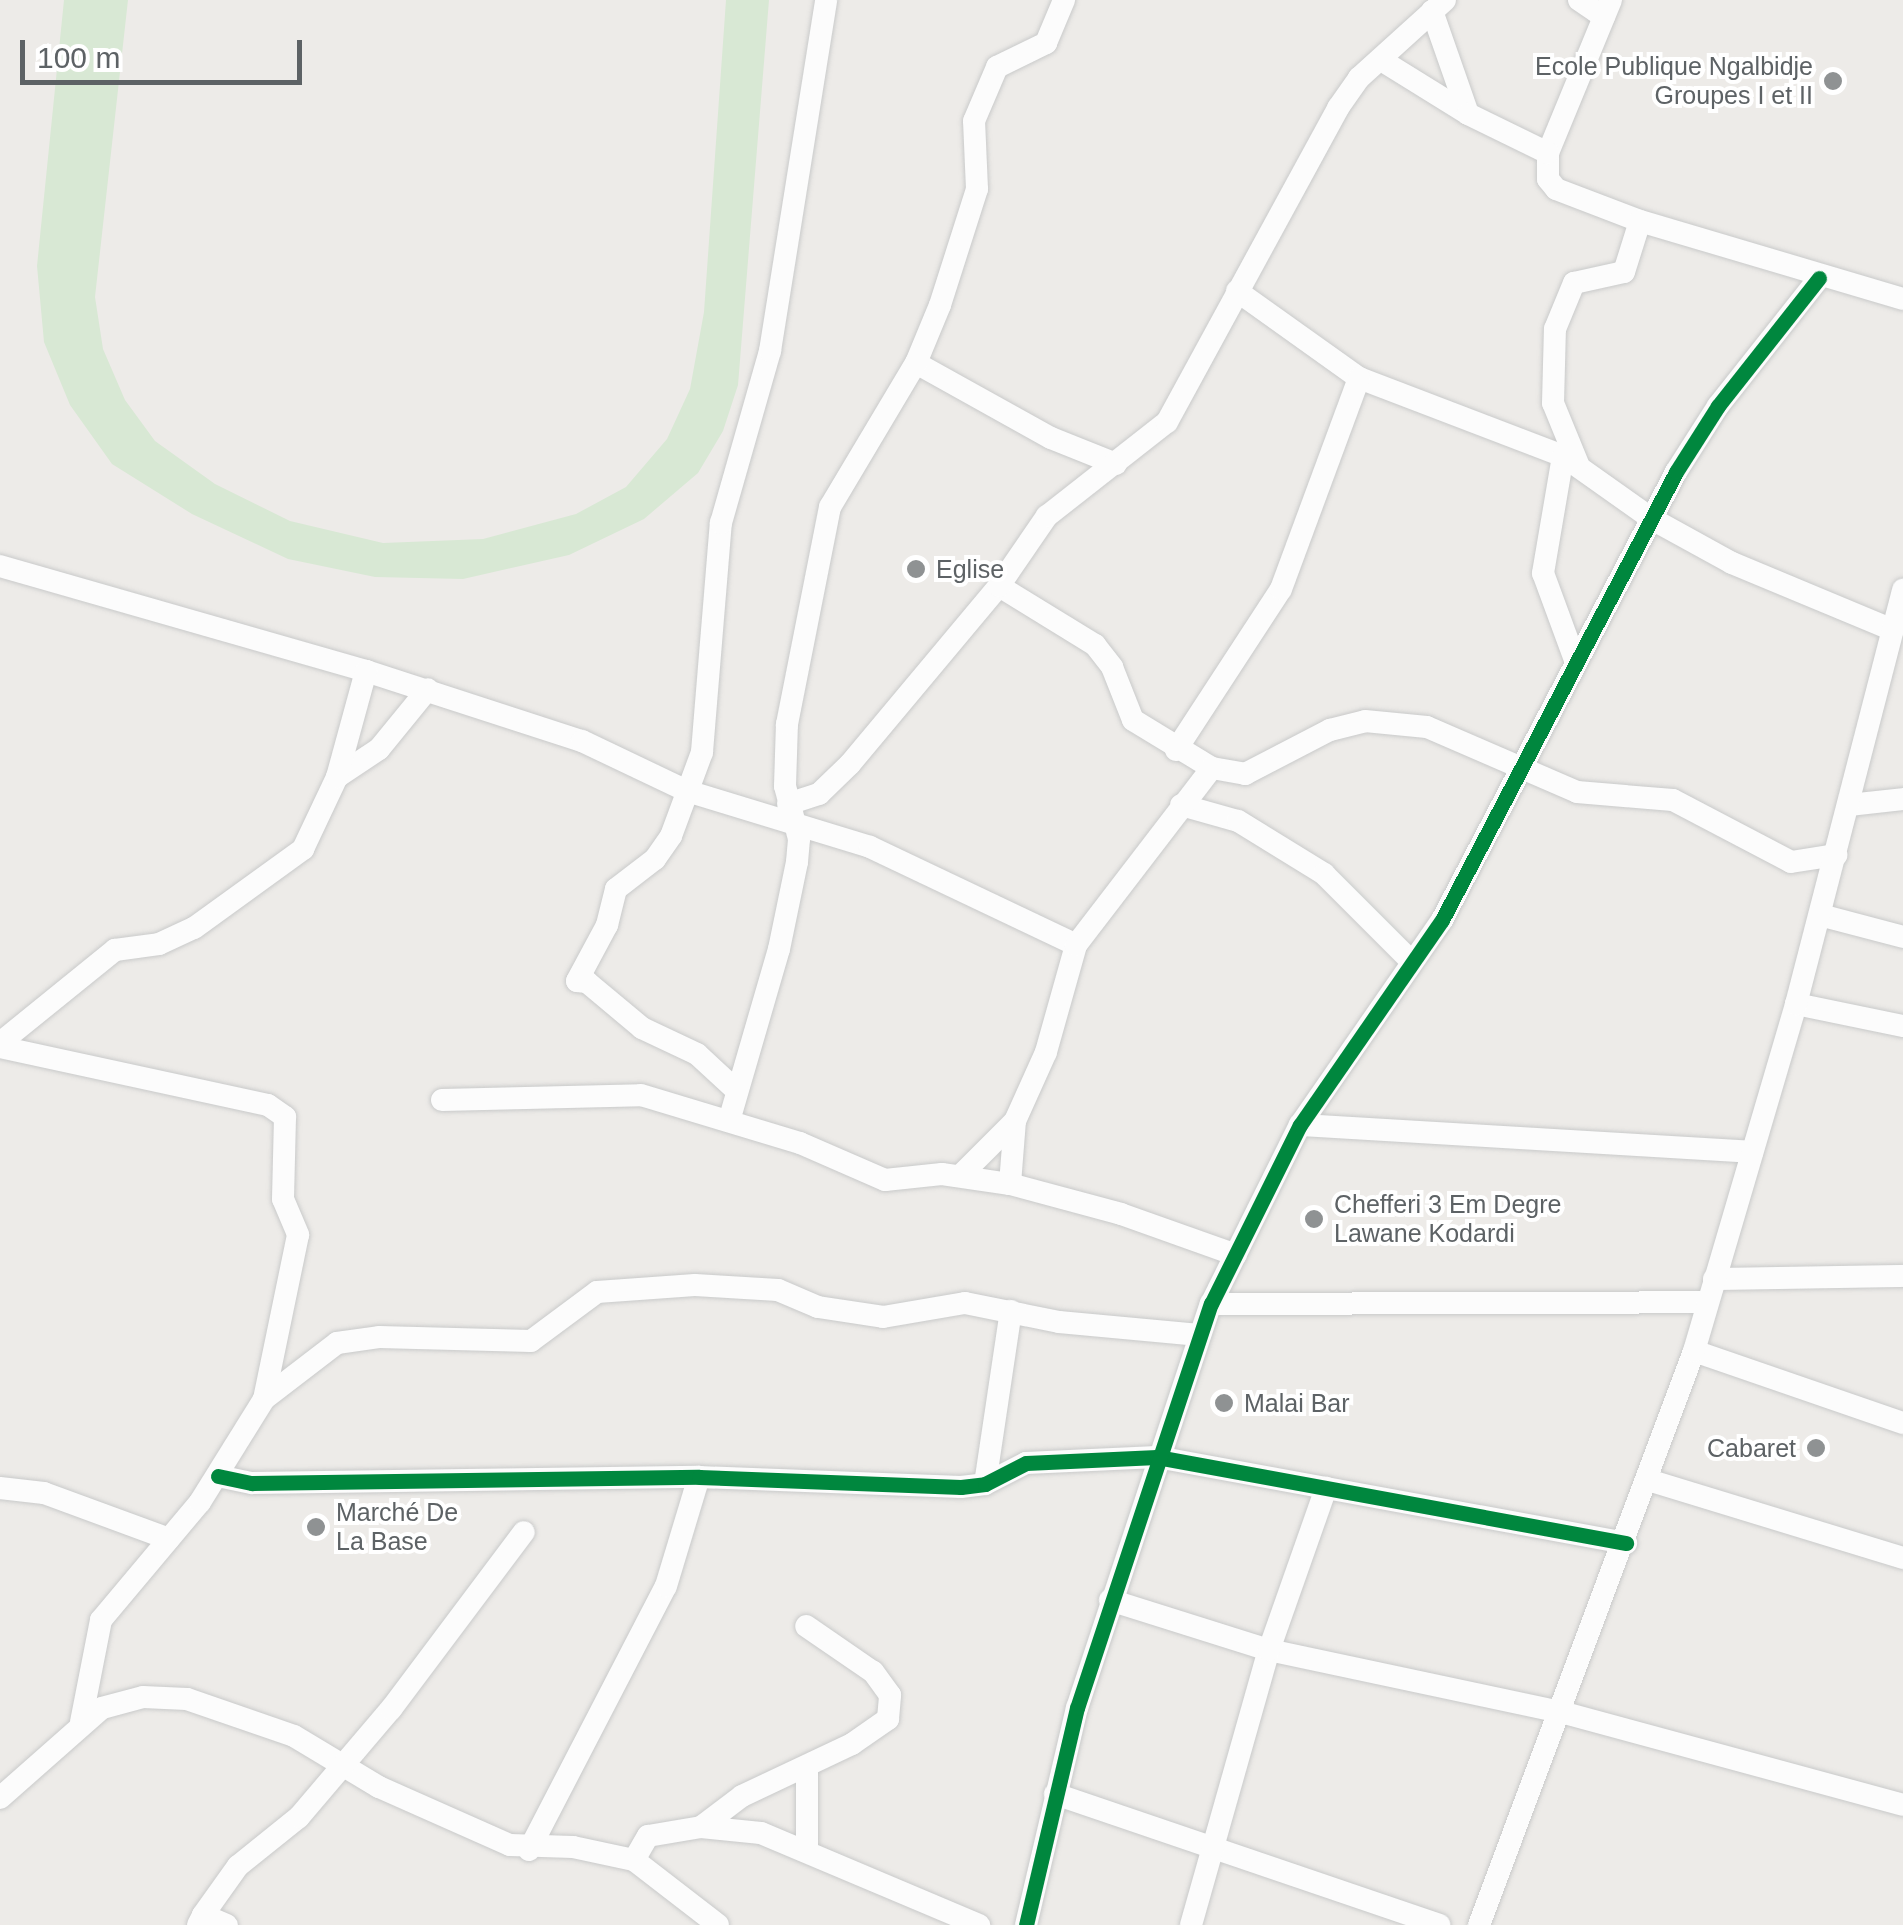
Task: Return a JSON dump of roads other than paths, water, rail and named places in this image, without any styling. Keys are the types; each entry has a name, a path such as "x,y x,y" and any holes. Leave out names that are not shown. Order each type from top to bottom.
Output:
{"street":[{"path":"738,1091 697,1054 642,1028 587,982 577,981 607,925 616,888 655,860 688,791 709,716 720,524 770,351 826,0"},
{"path":"729,1121 779,949 796,862 787,724 830,507 916,363 978,189 974,121 997,67 1046,43 1064,0"},
{"path":"1580,0 1608,8 1548,153 1548,179 1556,189 1640,221 1819,278 1903,299"},
{"path":"792,814 830,786 999,586 1048,516 1167,422 1329,122 1381,60 1438,6 1468,114"},
{"path":"1381,60 1468,114 1548,153"},
{"path":"1575,660 1542,573 1570,460 1553,403 1555,328 1574,283 1624,272 1640,221"},
{"path":"1026,1925 1055,1794 1110,1600 1212,1304 1300,1125 1442,920 1575,660 1701,431 1819,278"},
{"path":"1237,291 1359,378 1570,460 1652,519 1794,593 1893,630"},
{"path":"916,363 1051,438 1116,464"},
{"path":"1176,750 1282,589 1359,378"},
{"path":"0,566 428,689 582,741 688,791 792,814 932,872 1076,944"},
{"path":"999,586 1095,645 1112,667 1132,720 1176,750 1212,768 1244,774 1330,730 1365,721 1427,727 1521,764 1578,792 1673,800 1790,862 1836,855"},
{"path":"1479,1925 1626,1544 1694,1351 1796,1004 1903,590"},
{"path":"0,1045 115,950 159,944 194,928 296,855 337,778 366,671"},
{"path":"337,778 379,749 428,689"},
{"path":"961,1175 1014,1122 1046,1052 1076,944 1212,768"},
{"path":"1849,804 1903,800"},
{"path":"1180,806 1238,821 1324,874 1412,962"},
{"path":"1820,915 1903,937"},
{"path":"1796,1004 1903,1026"},
{"path":"0,1045 268,1106 286,1117 283,1199 298,1234 264,1399 218,1476 100,1620 81,1722"},
{"path":"442,1100 620,1093 800,1142 886,1180 961,1175 1010,1184 1121,1214 1236,1255"},
{"path":"1010,1184 1014,1122"},
{"path":"1300,1125 1752,1152"},
{"path":"1714,1279 1903,1276"},
{"path":"264,1399 336,1342 380,1337 531,1341 581,1300 619,1286 778,1290 818,1306 883,1317 965,1302 1199,1334"},
{"path":"1212,1304 1706,1302"},
{"path":"985,1484 1011,1311"},
{"path":"1694,1351 1903,1423"},
{"path":"218,1476 252,1483 699,1478 985,1484 1026,1463 1157,1456 1626,1544"},
{"path":"529,1850 666,1586 699,1478"},
{"path":"1648,1480 1903,1558"},
{"path":"0,1488 44,1493 169,1539"},
{"path":"1191,1925 1269,1650 1326,1488"},
{"path":"227,1925 201,1920 238,1866 299,1817 338,1765 392,1709 524,1532"},
{"path":"1110,1600 1269,1650 1561,1712 1903,1805"},
{"path":"700,1827 742,1796 807,1767 884,1724 892,1710 890,1695 873,1672 806,1626"},
{"path":"0,1798 81,1722 102,1708 143,1697 187,1699 294,1736 338,1765 529,1850 573,1847 634,1860 718,1925"},
{"path":"807,1767 807,1850"},
{"path":"1055,1794 1212,1843 1439,1925"},
{"path":"634,1860 648,1836 700,1827 761,1833 979,1925"}],"place":[{"name":"Ecole Publique Ngalbidje Groupes I et II","path":"1833,81"},
{"name":"Eglise","path":"916,569"},
{"name":"Chefferi 3 Em Degre Lawane Kodardi","path":"1314,1219"},
{"name":"Malai Bar","path":"1224,1403"},
{"name":"Cabaret","path":"1816,1448"},
{"name":"Marché De La Base","path":"316,1527"}]}
